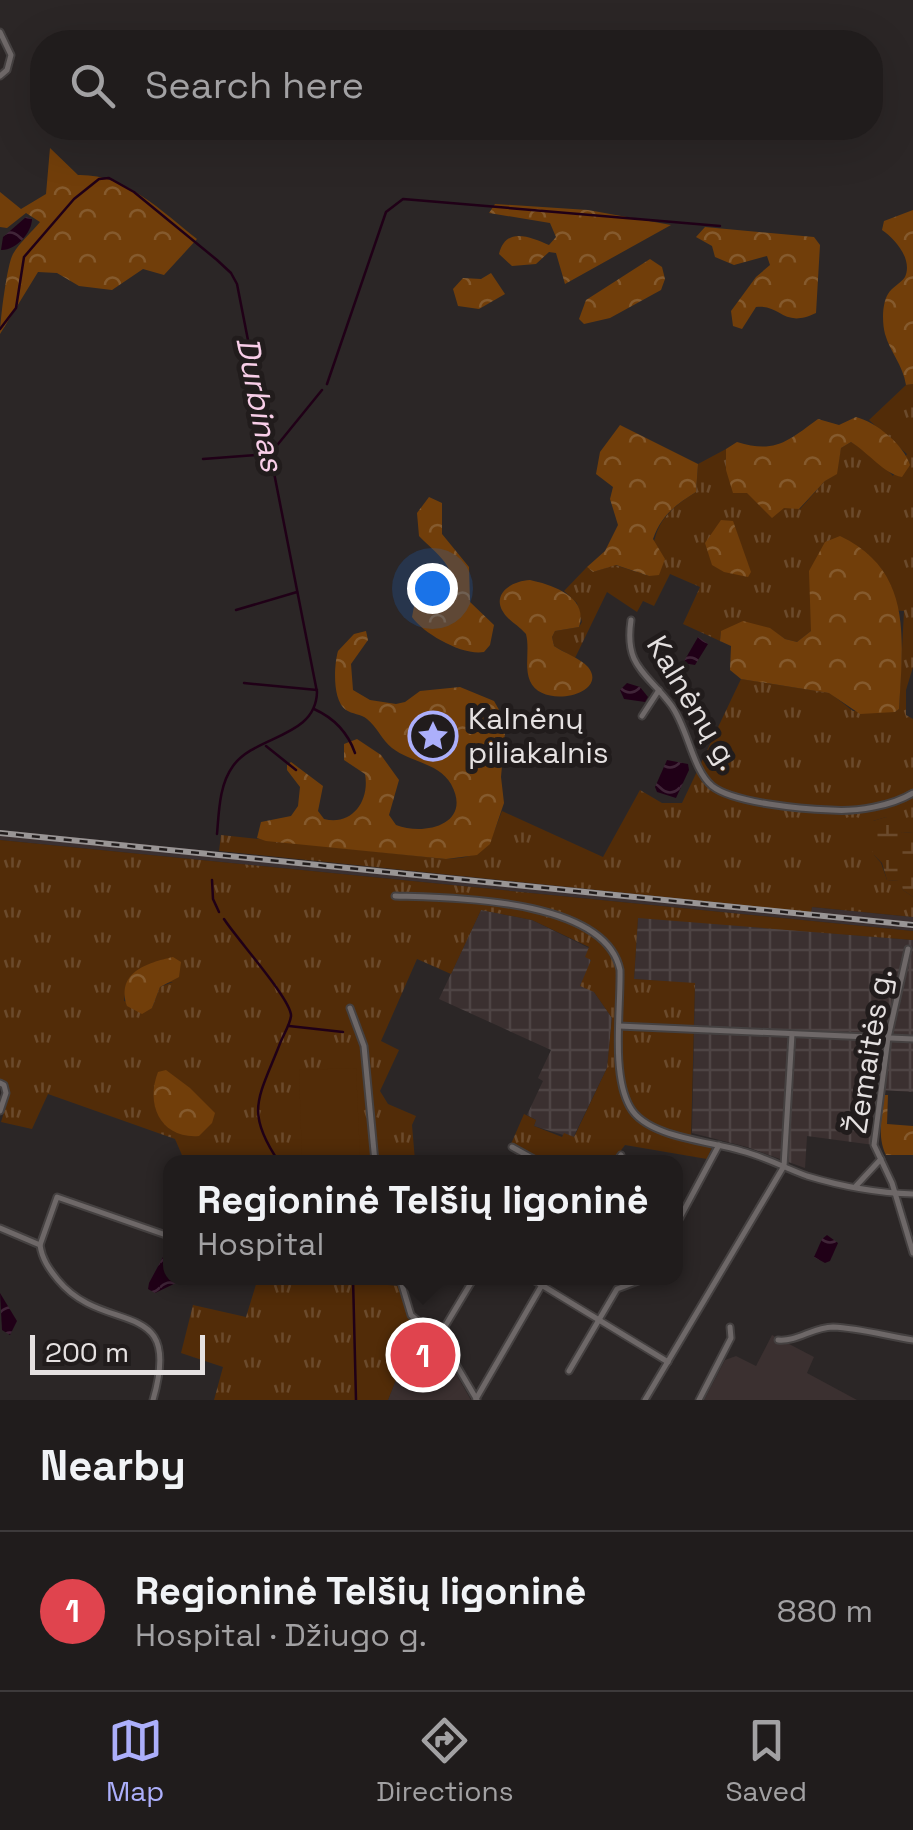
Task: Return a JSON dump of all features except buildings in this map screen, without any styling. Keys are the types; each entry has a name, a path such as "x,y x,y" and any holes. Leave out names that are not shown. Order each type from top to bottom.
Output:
{"street":[{"path":"0,32 11,55 7,70 0,76"},
{"name":"Kalnėnų g.","path":"631,620 630,652 686,728 703,776 714,788 729,795 834,811 884,804 913,793"},
{"path":"642,716 659,690"},
{"path":"394,896 446,898 569,918 606,944 618,958 624,1090 634,1114 668,1132 810,1176 913,1194"},
{"name":"Žemaitės g.","path":"908,950 888,1038 874,1145 896,1194 913,1253"},
{"path":"350,1008 364,1046 374,1155"},
{"path":"619,1026 913,1039"},
{"path":"645,1400 784,1166 792,1034"},
{"path":"0,1111 3,1085"},
{"path":"683,1212 719,1145"},
{"path":"512,1147 527,1155"},
{"name":"Žemaitės g.","path":"856,1186 880,1159"},
{"path":"154,1400 161,1370 157,1337 148,1327 76,1298 51,1271 40,1245 58,1197 163,1234"},
{"path":"0,1228 40,1245"},
{"path":"402,1285 412,1316 438,1338 476,1400 542,1285 669,1362"},
{"path":"438,1338 470,1285"},
{"path":"569,1371 617,1289 628,1285"},
{"path":"698,1400 732,1338 730,1326"},
{"path":"778,1340 834,1328 913,1340"}],"shaded area":[{"path":"0,830 811,911 812,907 913,917 913,931 0,840"},
{"path":"481,910 532,920 589,948 594,992 612,1018 607,1068 573,1138 534,1126 536,1120 527,1115 543,1081 538,1078 551,1050 439,999"},
{"path":"638,917 913,940 913,1092 881,1090 874,1145 807,1136 805,1168 692,1133 695,984 634,979"},
{"path":"412,1327 440,1346 471,1400 388,1400 402,1364 401,1341"},
{"path":"772,1335 814,1357 807,1373 857,1400 704,1400 725,1360 736,1356 756,1366"}],"green space":[{"path":"50,148 78,175 95,176 127,187 197,239 164,275 143,269 112,290 79,286 57,273 38,272 0,334 13,254 40,222 26,213 7,228 0,227 0,192 21,209 46,194"},
{"path":"495,204 588,210 671,225 565,284 556,253 549,252 536,264 512,266 499,254 502,245 513,237 527,237 549,245 556,237 550,223 489,213"},
{"path":"913,210 913,384 906,385 887,341 883,319 886,298 905,277 907,263 897,244 882,230 884,221"},
{"path":"705,227 814,237 820,245 816,313 796,318 756,307 742,329 733,326 731,311 770,265 767,256 734,265 715,257 712,246 696,237"},
{"path":"650,259 662,267 665,279 661,290 610,318 584,324 579,319 586,300"},
{"path":"491,273 505,294 479,309 458,306 453,289 463,278 481,279"},
{"path":"913,384 913,667 906,690 906,715 913,719 913,832 902,833 886,817 873,821 874,855 887,880 900,881 903,890 913,897 913,917 812,907 811,912 219,851 221,835 460,858 484,848 502,811 603,857 640,790 662,803 682,803 741,679 830,693 853,711 895,712 899,709 904,611 812,603 811,631 797,642 769,628 721,631 720,641 683,624 700,587 670,574 654,606 643,601 637,612 607,592 575,658 554,646 552,637 555,631 579,627 582,622 577,603 564,591 587,567 593,572 615,565 649,576 659,526 672,509 696,492 698,464 726,449 726,470 744,488 759,497 800,509 836,474 841,448 851,442 873,455 893,476 907,454 869,420 906,385"},
{"path":"856,417 896,442 910,465 902,477 889,472 851,442 841,448 837,474 799,509 784,508 772,518 747,493 733,493 726,470 726,449 737,442 771,446 818,419 839,425"},
{"path":"620,425 698,464 696,492 670,512 653,539 665,559 659,575 649,576 616,565 593,572 587,567 605,551 618,525 610,499 613,487 596,474 600,452"},
{"path":"429,497 442,503 442,534 469,567 470,602 494,625 490,645 484,652 466,651 445,642 412,617 416,596 424,589 444,592 451,588 447,566 419,536 417,513"},
{"path":"721,520 733,521 751,572 748,577 712,565 705,543"},
{"path":"840,536 864,551 892,587 902,657 899,709 895,712 860,714 829,693 741,679 730,670 731,646 720,641 721,631 743,621 770,628 797,642 811,631 809,571 825,542"},
{"path":"530,580 567,594 579,608 579,627 555,631 552,637 554,646 588,667 590,685 582,691 547,695 530,681 526,634 507,617 500,603 509,587"},
{"path":"366,631 368,640 351,664 353,690 370,700 396,704 420,691 460,687 494,701 502,715 504,803 490,844 477,855 446,859 257,838 261,822 291,816 298,806 300,787 287,770 291,762 323,786 318,811 324,819 351,815 362,802 366,784 365,774 344,760 344,744 357,739 381,755 399,780 389,815 396,825 432,827 443,824 456,809 456,798 446,777 392,748 367,719 341,705 335,682 338,651 354,634"},
{"path":"886,817 902,833 913,832 913,897 899,881 887,880 865,834 873,821"},
{"path":"0,840 913,931 913,940 638,918 634,979 695,983 691,1140 712,1147 707,1159 625,1145 617,1155 532,1155 511,1144 524,1114 536,1120 534,1126 562,1137 564,1133 574,1137 607,1068 612,1018 594,992 580,986 591,960 585,957 589,947 532,920 481,910 451,974 417,959 381,1041 399,1050 380,1091 388,1104 416,1116 412,1125 414,1155 182,1155 175,1139 48,1094 32,1129 1,1122 9,1096 8,1083 0,1079","holes":["173,982 160,987 152,1008 124,1001 126,986"]},
{"path":"173,957 181,962 179,977 160,987 152,1008 142,1014 127,1006 125,994 130,977 144,966"},
{"path":"356,1068 360,1155 302,1155 299,1070"},
{"path":"166,1070 215,1113 212,1123 199,1136 175,1132 159,1118 154,1084 158,1072"},
{"path":"884,1095 888,1095 887,1124 913,1126 913,1155 886,1155 881,1133"},
{"path":"256,1285 388,1285 399,1286 412,1327 401,1341 402,1364 388,1400 214,1400 223,1367 181,1353 193,1305 246,1317"}],"water":[{"path":"26,217 32,219 26,235 12,248 1,250 3,237"},
{"path":"698,637 708,644 695,665 683,663"},
{"path":"627,683 640,687 648,697 645,702 624,699 620,690"},
{"path":"667,760 688,764 676,798 657,792 655,787"},
{"path":"827,1235 838,1243 830,1261 825,1263 814,1257"},
{"path":"163,1257 163,1285 172,1285 155,1293 148,1289"},
{"path":"0,1293 17,1321 10,1335 2,1330"}],"waterway":[{"name":"Durbinas","path":"0,329 16,308 24,257 74,199 99,179 109,178 134,192 217,260 237,284 317,692 307,719 243,756 228,773 217,834"},
{"path":"327,384 386,212 403,199 720,226"},
{"path":"203,459 270,454 322,390"},
{"path":"236,610 297,592"},
{"path":"244,683 317,690"},
{"path":"314,709 339,727 355,753"},
{"path":"266,746 296,770"},
{"name":"Durbinas","path":"212,880 213,899 219,912"},
{"name":"Durbinas","path":"224,919 273,983 291,1016 258,1105 262,1130 274,1155"},
{"path":"289,1026 343,1032"},
{"name":"Durbinas","path":"353,1285 356,1400"}],"railway":[{"path":"0,833 913,925"}],"place":[{"name":"Kalnėnų piliakalnis","path":"433,736"},
{"name":"Regioninė Telšių ligoninė","path":"423,1355"}]}
